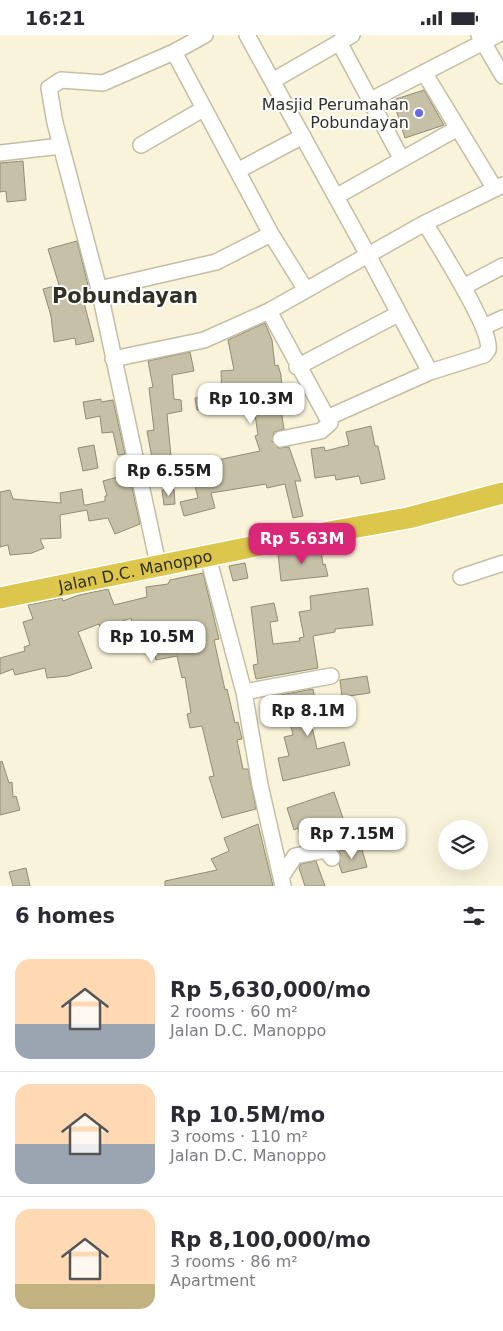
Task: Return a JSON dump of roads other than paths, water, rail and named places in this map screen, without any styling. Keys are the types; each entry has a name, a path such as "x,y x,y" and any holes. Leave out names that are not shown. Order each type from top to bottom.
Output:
{"highway":[{"name":"Jalan D.C. Manoppo","path":"0,598 158,564 208,557 290,539 408,519 503,493"}],"street":[{"path":"158,564 99,289 61,146 49,88 53,83 61,80 103,83 174,52 205,35"},
{"path":"247,35 274,80 337,196 430,372"},
{"path":"371,100 425,74 481,39 497,35"},
{"path":"274,80 346,38 371,100 401,158"},
{"path":"481,39 503,76"},
{"path":"174,52 271,234 306,290"},
{"path":"113,359 204,340 269,311 425,223 499,187 458,129 425,74"},
{"path":"141,145 203,109"},
{"path":"337,196 401,158 458,129"},
{"path":"238,170 303,136"},
{"path":"0,153 61,146"},
{"path":"329,417 430,372 486,353 490,348 483,327 463,287 425,223"},
{"path":"99,289 216,262 271,234"},
{"path":"463,287 503,266"},
{"path":"269,311 297,367 329,417 330,423 322,431 280,439"},
{"path":"297,367 398,314"},
{"path":"483,327 503,318"},
{"path":"208,557 244,692 260,785 283,881"},
{"path":"461,577 503,563"},
{"path":"244,692 331,676"},
{"path":"283,881 295,856 326,850 332,858"}],"place":[{"name":"Masjid Perumahan Pobundayan","path":"419,113"}],"district":[{"name":"Pobundayan","path":"125,296"}]}
